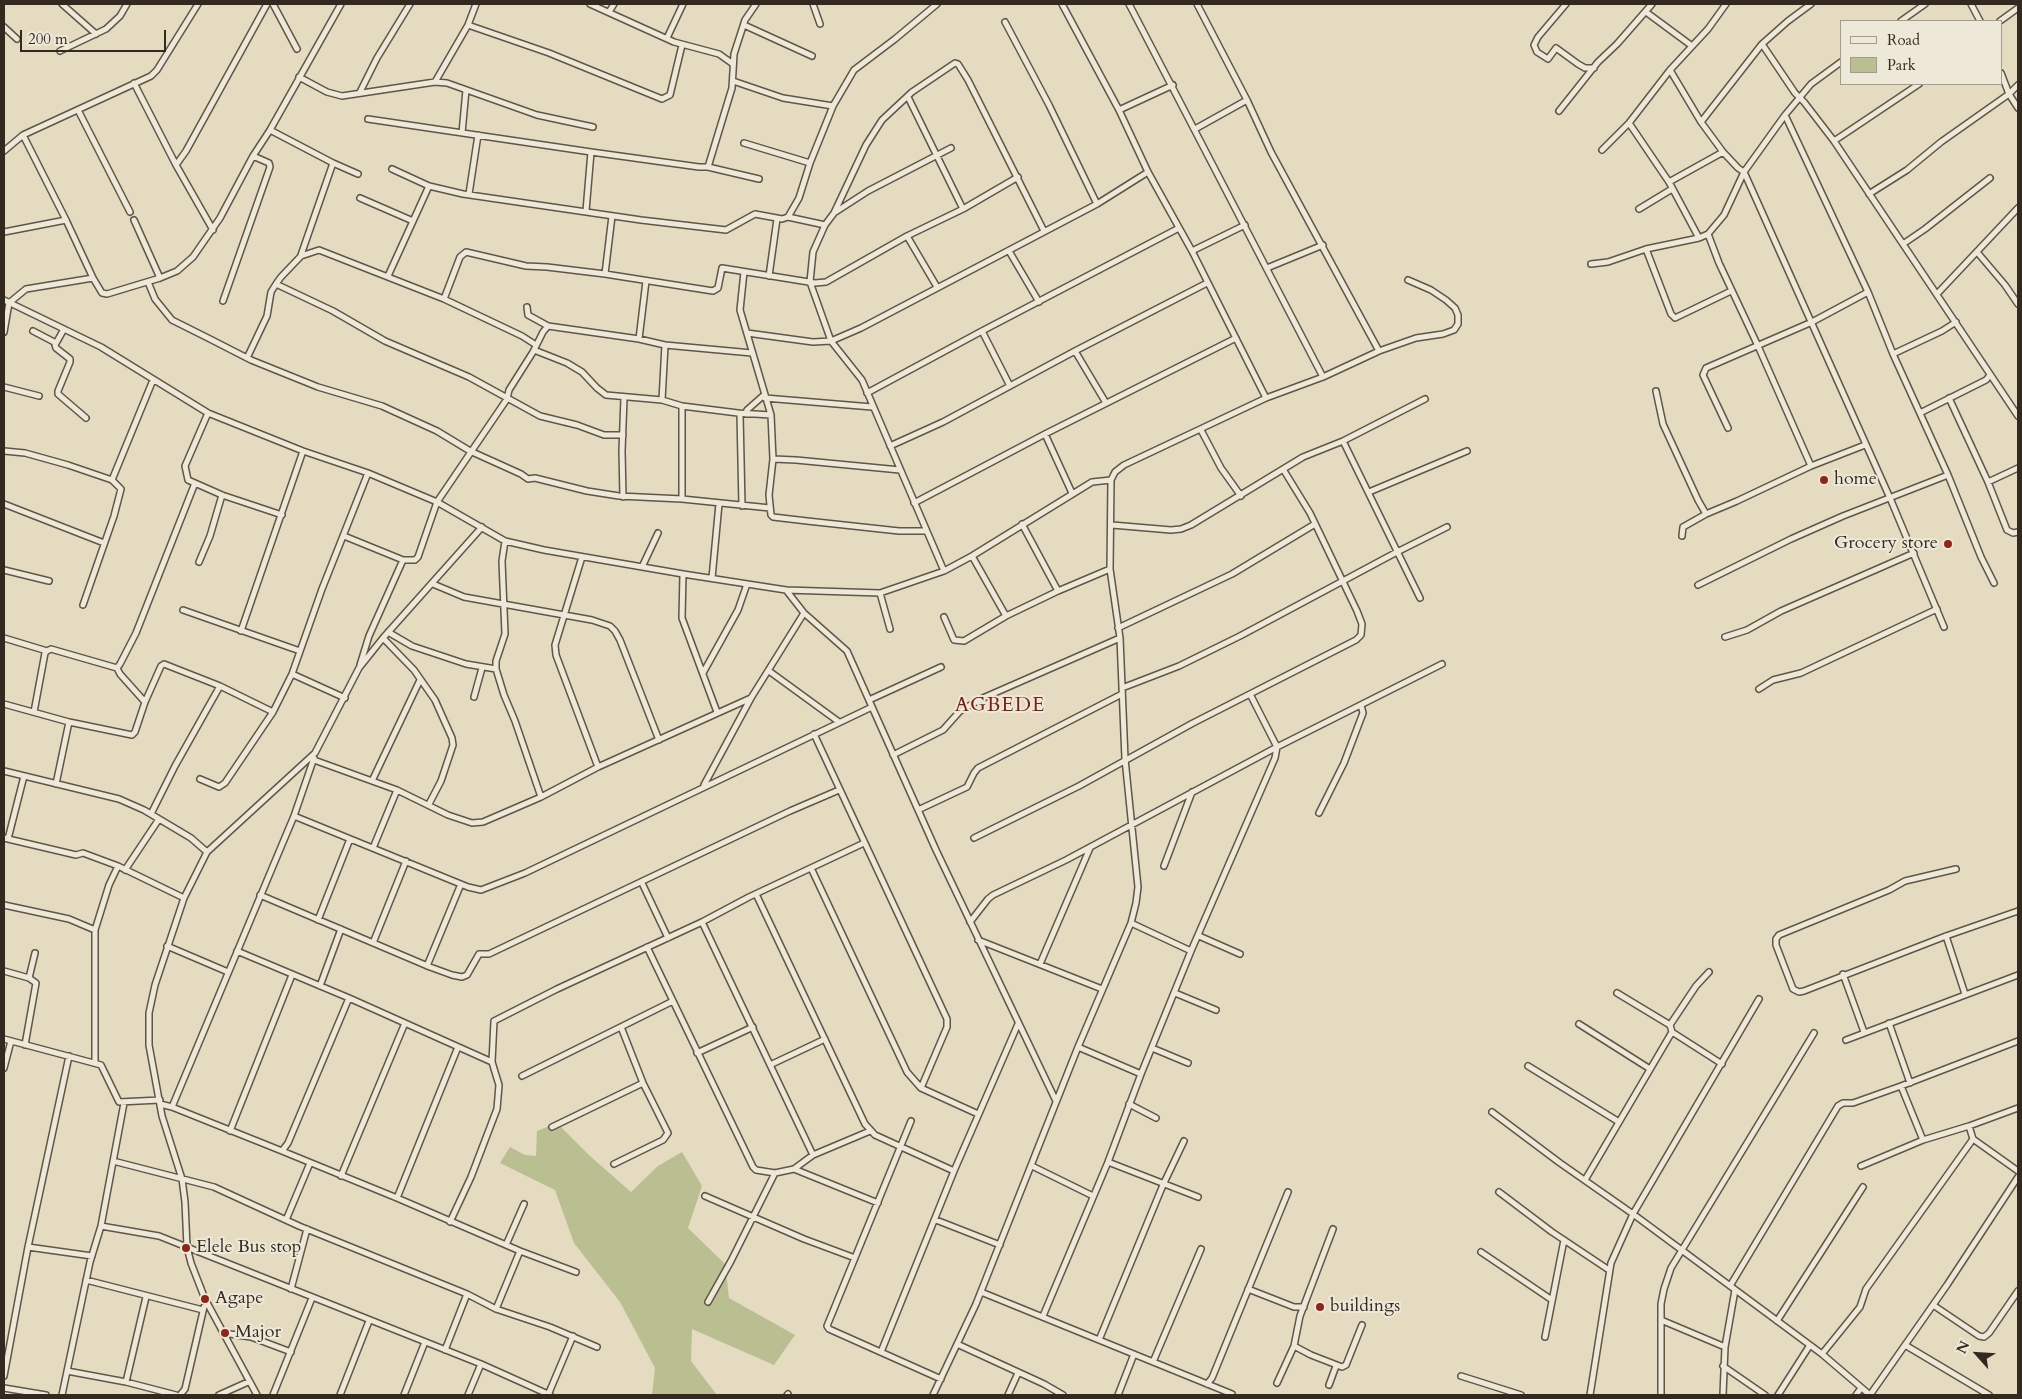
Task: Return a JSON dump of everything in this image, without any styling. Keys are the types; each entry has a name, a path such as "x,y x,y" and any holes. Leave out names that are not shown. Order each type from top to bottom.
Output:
{"street":[{"path":"62,4 96,34"},
{"path":"60,51 96,34 115,22 127,4"},
{"path":"4,150 23,135 150,76 157,70 198,4"},
{"path":"176,165 186,151 267,4"},
{"path":"273,4 297,49"},
{"path":"23,135 102,293 107,294 148,282 177,271 186,264 212,230 341,4"},
{"path":"360,92 377,58 410,4"},
{"path":"435,82 468,25 476,4"},
{"path":"590,4 682,45 719,54 733,64"},
{"path":"609,12 614,4"},
{"path":"667,38 683,4"},
{"path":"708,167 733,81 733,64 745,20 756,4"},
{"path":"813,4 820,24"},
{"path":"788,217 799,198 810,163 834,106 854,70 937,4"},
{"path":"1062,4 1120,110 1148,172 1192,251 1266,398"},
{"path":"1130,4 1323,377"},
{"path":"1197,4 1247,100 1271,152 1379,351"},
{"path":"1566,4 1538,37 1534,45 1537,52 1548,59 1556,48 1585,68 1594,68"},
{"path":"1559,111 1594,68 1652,4"},
{"path":"1602,150 1629,123 1670,70 1708,29 1726,4"},
{"path":"1701,122 1762,44 1788,20 1811,4"},
{"path":"1902,20 1925,4"},
{"path":"1971,4 1979,20"},
{"path":"2001,20 2018,8"},
{"path":"1646,12 1692,46"},
{"path":"1005,22 1097,204"},
{"path":"744,24 812,56"},
{"path":"468,25 548,53 662,99 670,95 682,45"},
{"path":"4,27 17,39"},
{"path":"1762,44 1799,98 1834,142 2018,416"},
{"path":"944,572 872,407 868,393 857,373 831,341 810,282 813,252 824,225 834,213 875,129 888,113 912,92 957,63 968,80 1044,231"},
{"path":"1592,264 1608,262 1646,249 1699,238 1708,234 1724,215 1744,172 1785,115 1822,74 1840,63"},
{"path":"1670,70 1701,122 1723,152 1744,172 1890,498 1944,627"},
{"path":"2002,76 2009,94 2018,108"},
{"path":"299,77 335,95 435,82 447,83 537,115 593,127"},
{"path":"733,81 783,98 834,106"},
{"path":"134,83 212,230"},
{"path":"1869,194 1907,170 1941,142 2009,94 2018,84"},
{"path":"1120,110 1173,85"},
{"path":"1834,142 1918,85"},
{"path":"462,133 466,90"},
{"path":"908,96 963,209"},
{"path":"1195,128 1247,100"},
{"path":"78,110 130,212"},
{"path":"1785,115 1868,292 1893,354 1994,583"},
{"path":"368,119 699,168 708,167 759,179"},
{"path":"1629,123 1669,182 1699,238"},
{"path":"270,130 333,164 358,174"},
{"path":"469,194 478,135"},
{"path":"744,143 810,163"},
{"path":"834,213 868,191 951,148"},
{"path":"586,211 591,152"},
{"path":"1669,182 1723,152"},
{"path":"223,301 270,167 269,163 253,156"},
{"path":"248,358 267,316 271,292 281,277 301,256 333,164"},
{"path":"392,169 429,186 612,216 726,230 755,214 778,219 788,217 824,225"},
{"path":"747,333 813,342 831,341 861,328 1009,251 1097,204 1148,172"},
{"path":"444,299 460,257 466,252 526,266 605,274 715,290 718,288 722,268 810,282 826,282 907,236 963,209 1018,177"},
{"path":"1903,244 1990,178"},
{"path":"388,276 429,186"},
{"path":"1639,209 1672,190"},
{"path":"360,198 413,221"},
{"path":"1937,294 2018,208"},
{"path":"605,274 612,216"},
{"path":"769,276 778,219"},
{"path":"4,232 66,220"},
{"path":"134,220 160,278"},
{"path":"1192,251 1246,225"},
{"path":"868,393 1179,228"},
{"path":"1708,234 1731,291 1758,346 1811,466"},
{"path":"907,236 937,287"},
{"path":"1267,268 1323,245"},
{"path":"1646,249 1671,314 1675,318 1731,291"},
{"path":"301,256 319,250 444,299 522,336 535,347 568,363 582,372 601,393 624,398 662,400 682,406 743,414 771,415"},
{"path":"1009,251 1039,302"},
{"path":"1976,252 2005,285 2018,304"},
{"path":"744,272 740,310 764,397 771,415 773,459 770,515 773,517 899,531 926,531"},
{"path":"6,301 26,289 93,278"},
{"path":"933,1395 981,1292 1056,1101 1131,922 1138,887 1125,759 1120,638 1110,570 1111,480 1115,472 1124,465 1266,398 1323,377 1379,351 1416,338 1443,334 1454,330 1458,324 1458,315 1455,308 1431,290 1408,280"},
{"path":"639,339 646,281"},
{"path":"148,282 155,299 172,320 248,358 318,387 382,406 437,430 470,451 528,479 535,478 587,491 623,496 682,499 770,508"},
{"path":"890,446 943,422 1207,283"},
{"path":"276,284 333,311 385,341 469,377 506,399 552,420 577,425 604,435 623,435"},
{"path":"1728,428 1703,375 1704,370 1708,366 1812,322 1868,292"},
{"path":"6,301 101,347 208,412 303,451 368,473 438,502 505,541 582,557 683,574 786,590 880,593 944,572 1092,482 1111,480"},
{"path":"4,332 6,301"},
{"path":"527,306 528,315 548,326 639,339 665,345 752,353"},
{"path":"1893,354 1942,331 1956,322"},
{"path":"344,536 403,560 414,560 418,556 438,502 506,399 509,390 548,326"},
{"path":"64,329 56,343 56,348 70,359 70,362 58,394 86,418"},
{"path":"33,331 56,343"},
{"path":"982,331 1010,386"},
{"path":"914,503 1045,434 1236,338"},
{"path":"662,400 665,345"},
{"path":"1075,351 1106,403"},
{"path":"1920,413 1986,380 1990,374"},
{"path":"112,480 153,380"},
{"path":"4,387 39,396"},
{"path":"1656,391 1663,424 1706,514"},
{"path":"742,506 743,414 764,397 872,407"},
{"path":"623,496 624,398"},
{"path":"1949,398 1988,482 2007,530 2014,533 2018,532"},
{"path":"1112,525 1181,529 1241,496 1303,457 1343,441 1426,399"},
{"path":"682,406 682,499"},
{"path":"208,412 185,466 188,480 222,495 282,515"},
{"path":"1201,430 1221,468 1241,496"},
{"path":"1045,434 1072,494"},
{"path":"1343,441 1370,492 1420,598"},
{"path":"1682,536 1683,527 1706,514 1737,502 1811,466 1865,445"},
{"path":"4,451 25,452 112,480 121,488 83,605"},
{"path":"241,631 303,451"},
{"path":"1370,492 1467,451"},
{"path":"773,459 900,470"},
{"path":"1988,482 2018,468"},
{"path":"974,838 1078,786 1125,759 1356,640 1361,635 1362,624 1316,524 1283,469"},
{"path":"200,779 218,787 225,782 273,712 292,674 322,589 368,473"},
{"path":"1698,585 1791,539 1948,475"},
{"path":"117,668 136,634 195,484"},
{"path":"199,562 210,536 222,495"},
{"path":"4,504 104,543"},
{"path":"712,578 719,504"},
{"path":"1022,524 1058,591"},
{"path":"1118,628 1232,574 1316,524"},
{"path":"360,668 388,632 433,584 482,527"},
{"path":"918,810 966,787 978,768 1122,691 1196,658 1266,623 1446,527"},
{"path":"642,567 658,533"},
{"path":"505,541 502,561 504,634 496,660 496,669 540,796"},
{"path":"1725,637 1747,630 1781,610 1914,553"},
{"path":"972,556 1006,616"},
{"path":"582,557 555,645 556,655 598,767"},
{"path":"256,1395 194,1275 187,1247 182,1179 165,1125 149,1044 149,1013 155,985 184,898 207,852 315,753 360,668 369,636 403,560"},
{"path":"4,570 49,581"},
{"path":"944,617 954,640 960,642 971,638 1006,616 1041,601 1058,591 1110,570"},
{"path":"683,574 682,618 717,712"},
{"path":"433,584 464,597 592,620 610,626 615,630 659,740"},
{"path":"703,673 738,610 747,584"},
{"path":"786,590 804,613 847,652 978,940 1056,1101"},
{"path":"880,593 890,629"},
{"path":"1759,689 1773,680 1801,673 1937,609"},
{"path":"183,610 300,651"},
{"path":"704,785 751,698 770,671 804,613"},
{"path":"388,632 412,646 482,668 496,669"},
{"path":"4,638 117,668 145,702"},
{"path":"383,638 435,700 452,738 452,745 441,780 429,804"},
{"path":"893,755 943,730 960,710 983,698 1120,638"},
{"path":"34,712 47,650"},
{"path":"4,704 69,722 132,735 135,732 145,702 161,666 164,664 220,686 273,712"},
{"path":"970,922 994,894 1090,848 1131,821 1192,792 1442,664"},
{"path":"869,700 941,667"},
{"path":"474,696 482,668"},
{"path":"770,671 839,722"},
{"path":"292,674 345,698"},
{"path":"372,781 420,680"},
{"path":"151,814 175,766 220,686"},
{"path":"1043,1316 1108,1162 1129,1104 1192,951 1274,762 1277,747 1250,694"},
{"path":"314,760 397,790 429,804 448,815 477,824 751,698"},
{"path":"1319,813 1347,755 1363,713 1361,706"},
{"path":"294,816 461,884 481,890 525,873 704,785 872,707"},
{"path":"56,784 69,722"},
{"path":"814,734 947,1019 947,1027 921,1088"},
{"path":"172,1107 294,816 315,753"},
{"path":"4,771 119,798 151,814 191,838 207,852"},
{"path":"24,776 6,838 76,855 83,853 118,866 184,898"},
{"path":"373,848 397,790"},
{"path":"260,895 427,966 452,975 465,976 479,954 489,954 760,825 839,790"},
{"path":"1164,866 1192,792"},
{"path":"126,870 159,819"},
{"path":"318,920 350,838"},
{"path":"450,1222 471,1177 497,1110 500,1097 499,1085 492,1062 494,1021 557,989 702,922 864,843"},
{"path":"1040,964 1090,848"},
{"path":"373,943 406,861"},
{"path":"95,1063 97,1040 96,930 109,885 118,866"},
{"path":"811,868 904,1068 910,1077 921,1088 978,1114"},
{"path":"1956,869 1905,882 1890,890 1779,935 1776,939 1776,945 1793,989 1804,991 1843,974 2018,911"},
{"path":"642,882 668,938"},
{"path":"427,966 461,884"},
{"path":"756,894 870,1131 900,1148 954,1171"},
{"path":"4,905 69,919 96,930"},
{"path":"702,922 814,1155"},
{"path":"1131,922 1192,951"},
{"path":"320,986 341,929"},
{"path":"1199,936 1240,954"},
{"path":"1946,936 1965,994"},
{"path":"978,940 1102,989"},
{"path":"168,946 228,972"},
{"path":"647,947 753,1167 762,1172 775,1173 794,1169 814,1155 870,1131"},
{"path":"237,950 492,1062"},
{"path":"29,978 35,953"},
{"path":"4,972 29,978 36,984 25,1045"},
{"path":"1670,1025 1696,986 1709,972"},
{"path":"1843,974 1864,1032"},
{"path":"1846,1040 2018,974"},
{"path":"230,1131 292,975"},
{"path":"1175,993 1216,1010"},
{"path":"1618,993 1670,1025 1672,1032 1722,1064"},
{"path":"282,1151 288,1143 349,998"},
{"path":"1590,1395 1609,1270 1633,1214 1759,999"},
{"path":"522,1076 672,1001"},
{"path":"341,1176 404,1023"},
{"path":"881,1352 936,1220 954,1171 1018,1024"},
{"path":"1579,1024 1650,1070"},
{"path":"1889,1024 1910,1083"},
{"path":"614,1164 663,1140 667,1136 667,1130 643,1083 621,1027"},
{"path":"697,1053 753,1027"},
{"path":"1585,1180 1672,1032"},
{"path":"1662,1395 1661,1320 1664,1289 1671,1268 1814,1032"},
{"path":"4,1039 95,1063 104,1069 117,1098 124,1103 160,1102 397,1198 520,1251 576,1272"},
{"path":"770,1064 825,1039"},
{"path":"4,1068 11,1041"},
{"path":"1723,1395 1724,1347 1732,1288 1838,1106 1843,1103 1853,1103 1910,1083 2018,1041"},
{"path":"397,1198 458,1046"},
{"path":"1078,1047 1141,1074"},
{"path":"1152,1048 1188,1063"},
{"path":"4,1376 28,1247 69,1056"},
{"path":"1528,1066 1619,1122"},
{"path":"552,1127 643,1083"},
{"path":"1901,1086 1923,1140"},
{"path":"62,1395 86,1280 101,1226 124,1103"},
{"path":"1129,1104 1156,1118"},
{"path":"1861,1166 1923,1140 2018,1108"},
{"path":"1492,1112 1810,1345 1870,1395 1933,1305 2018,1177"},
{"path":"911,1121 827,1326 941,1379"},
{"path":"1969,1126 1973,1139 2018,1171"},
{"path":"1822,1354 1860,1307 1866,1289 1973,1139"},
{"path":"1099,1340 1163,1184 1184,1141"},
{"path":"288,1143 290,1154"},
{"path":"113,1161 214,1187 307,1230 467,1294 496,1309 573,1336 597,1347"},
{"path":"1108,1162 1198,1197"},
{"path":"286,1220 310,1163"},
{"path":"1032,1166 1093,1196"},
{"path":"794,1169 878,1203"},
{"path":"708,1302 754,1217 775,1173"},
{"path":"1777,1321 1863,1187"},
{"path":"1207,1384 1212,1378 1288,1192"},
{"path":"1499,1192 1564,1240 1609,1270"},
{"path":"705,1196 855,1258"},
{"path":"506,1245 524,1204"},
{"path":"936,1220 1000,1245"},
{"path":"101,1226 159,1236 481,1364 549,1395 573,1336"},
{"path":"1276,1383 1294,1346 1300,1316 1333,1229"},
{"path":"291,1289 307,1230"},
{"path":"1545,1337 1564,1240"},
{"path":"28,1247 92,1256"},
{"path":"1153,1362 1201,1249"},
{"path":"496,1309 520,1251"},
{"path":"1481,1252 1552,1300"},
{"path":"86,1280 146,1297 204,1310"},
{"path":"1248,1289 1294,1307 1304,1307"},
{"path":"1933,1305 1979,1336 1984,1337 1989,1333 2018,1291"},
{"path":"981,1292 1232,1394"},
{"path":"445,1350 467,1294"},
{"path":"126,1382 146,1297"},
{"path":"273,1395 312,1298"},
{"path":"180,1395 185,1389 205,1299"},
{"path":"1294,1307 1300,1316"},
{"path":"340,1395 369,1320"},
{"path":"1661,1320 1724,1347"},
{"path":"1294,1346 1342,1367 1346,1365 1362,1325"},
{"path":"223,1333 251,1337 291,1352"},
{"path":"404,1395 425,1342"},
{"path":"957,1344 1044,1384 1063,1395"},
{"path":"1778,1395 1810,1345"},
{"path":"1905,1345 1990,1395"},
{"path":"1118,1395 1134,1354"},
{"path":"468,1395 481,1364"},
{"path":"1329,1385 1336,1366"},
{"path":"1723,1366 1765,1395"},
{"path":"67,1371 126,1382 176,1395"},
{"path":"1008,1395 1018,1373"},
{"path":"1462,1376 1521,1395"},
{"path":"219,1395 248,1382"},
{"path":"4,1388 46,1395"},
{"path":"1856,1395 1861,1388"}],"green space":[{"path":"557,1123 590,1156 631,1192 658,1166 682,1152 702,1186 688,1228 725,1264 729,1298 795,1335 774,1365 692,1329 691,1361 717,1395 652,1395 655,1368 620,1302 574,1243 555,1190 500,1163 510,1147 525,1155 536,1156 537,1131"}],"place":[{"name":"home","path":"1824,480"},
{"name":"Grocery store","path":"1948,544"},
{"name":"Elele Bus stop","path":"186,1248"},
{"name":"Agape","path":"205,1299"},
{"name":"buildings","path":"1320,1307"},
{"name":"Major","path":"225,1333"}],"district":[{"name":"AGBEDE","path":"1000,706"}]}
